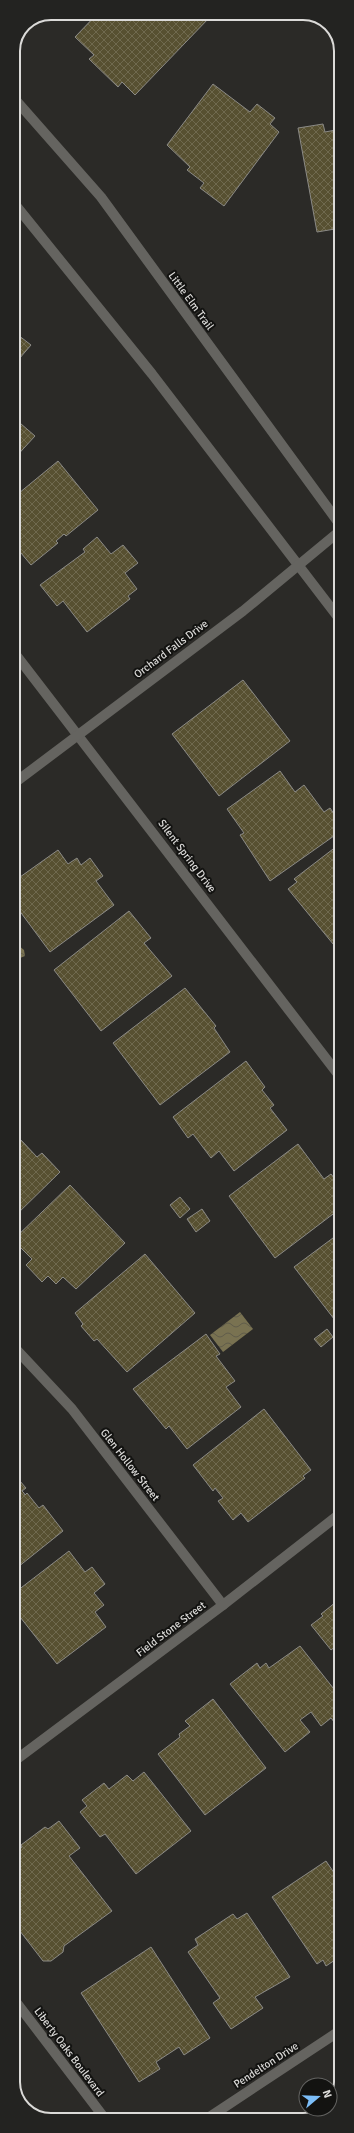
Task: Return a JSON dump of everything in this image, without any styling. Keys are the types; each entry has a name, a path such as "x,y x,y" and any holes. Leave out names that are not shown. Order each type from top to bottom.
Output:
{"street":[{"name":"Little Elm Trail","path":"20,105 101,197 334,516"},
{"path":"20,211 152,374 334,612"},
{"name":"Orchard Falls Drive","path":"20,779 243,611 334,536"},
{"name":"Silent Spring Drive","path":"20,660 334,1069"},
{"name":"Glen Hollow Street","path":"20,1353 72,1409 223,1605"},
{"name":"Field Stone Street","path":"20,1757 223,1605 334,1518"},
{"name":"Liberty Oaks Boulevard","path":"20,2007 101,2113"},
{"name":"Pendelton Drive","path":"216,2113 334,2035"}],"water":[{"path":"20,947 24,950 25,956 20,958"},
{"path":"240,1312 253,1329 223,1352 210,1335"}],"building":[{"path":"91,20 207,20 135,95 122,82 118,87 89,59 94,55 75,37"},
{"path":"213,84 250,112 257,104 275,118 270,124 279,132 224,206 200,188 204,183 187,170 190,167 167,145"},
{"path":"323,124 325,132 334,130 334,229 317,232 298,128"},
{"path":"20,337 31,345 20,358"},
{"path":"20,423 35,436 20,452"},
{"path":"58,461 98,510 66,536 64,534 56,541 58,543 31,565 20,552 20,492"},
{"path":"97,537 111,554 123,545 138,563 125,573 137,589 128,596 130,599 87,632 63,601 57,606 40,585 85,552 83,549"},
{"path":"243,680 290,741 219,796 172,734"},
{"path":"280,771 295,792 304,785 324,812 330,808 334,814 334,836 270,881 240,835 244,833 227,809"},
{"path":"334,848 334,945 288,889 297,882 294,879"},
{"path":"58,850 68,864 77,858 81,865 90,858 103,876 96,881 114,905 50,952 20,911 20,877"},
{"path":"129,911 151,938 144,943 172,976 101,1031 54,970"},
{"path":"185,988 216,1026 214,1028 230,1052 160,1105 113,1043"},
{"path":"246,1061 265,1087 262,1090 274,1105 270,1108 287,1130 234,1171 219,1151 211,1158 193,1134 188,1138 173,1117"},
{"path":"20,1141 37,1157 42,1153 60,1172 20,1211"},
{"path":"298,1144 324,1179 331,1174 334,1178 334,1213 275,1258 229,1196"},
{"path":"70,1185 125,1243 76,1289 63,1277 56,1284 48,1276 42,1282 26,1265 32,1259 20,1247 20,1233"},
{"path":"180,1197 190,1209 180,1218 170,1205"},
{"path":"202,1209 210,1221 196,1232 187,1219"},
{"path":"334,1237 334,1319 294,1267"},
{"path":"145,1254 195,1313 127,1372 97,1339 94,1341 81,1326 83,1324 75,1313"},
{"path":"327,1329 333,1337 321,1347 314,1339"},
{"path":"206,1334 220,1354 216,1356 235,1381 226,1387 241,1407 187,1449 169,1426 166,1429 133,1389"},
{"path":"264,1409 311,1470 303,1476 305,1478 248,1522 241,1513 233,1520 218,1501 223,1498 215,1488 213,1491 193,1465"},
{"path":"20,1481 26,1488 22,1491 25,1495 27,1493 39,1508 43,1505 63,1531 20,1565"},
{"path":"69,1551 85,1572 92,1567 105,1584 94,1593 104,1605 95,1612 106,1627 57,1664 20,1617 20,1589"},
{"path":"334,1604 334,1648 331,1650 311,1625 323,1616 321,1614"},
{"path":"300,1646 334,1689 334,1722 331,1718 321,1726 311,1712 300,1720 310,1732 285,1752 230,1684 257,1663 260,1668 266,1663 269,1668"},
{"path":"213,1699 266,1768 205,1815 158,1754 180,1737 179,1734 190,1726 185,1721"},
{"path":"144,1772 191,1831 136,1874 105,1834 100,1837 80,1812 87,1806 82,1800 104,1783 109,1789 127,1775 133,1781"},
{"path":"59,1821 80,1848 69,1856 112,1911 64,1946 63,1952 51,1961 43,1961 20,1931 20,1849 22,1847 21,1845 45,1827 48,1829"},
{"path":"326,1861 334,1873 334,1961 326,1966 323,1960 317,1964 272,1897"},
{"path":"247,1913 290,1977 255,1997 263,2008 231,2029 213,2003 220,1998 188,1952 198,1945 195,1939 233,1914 237,1919"},
{"path":"151,1947 210,2038 184,2055 179,2047 156,2062 160,2069 139,2082 81,1993"}]}
